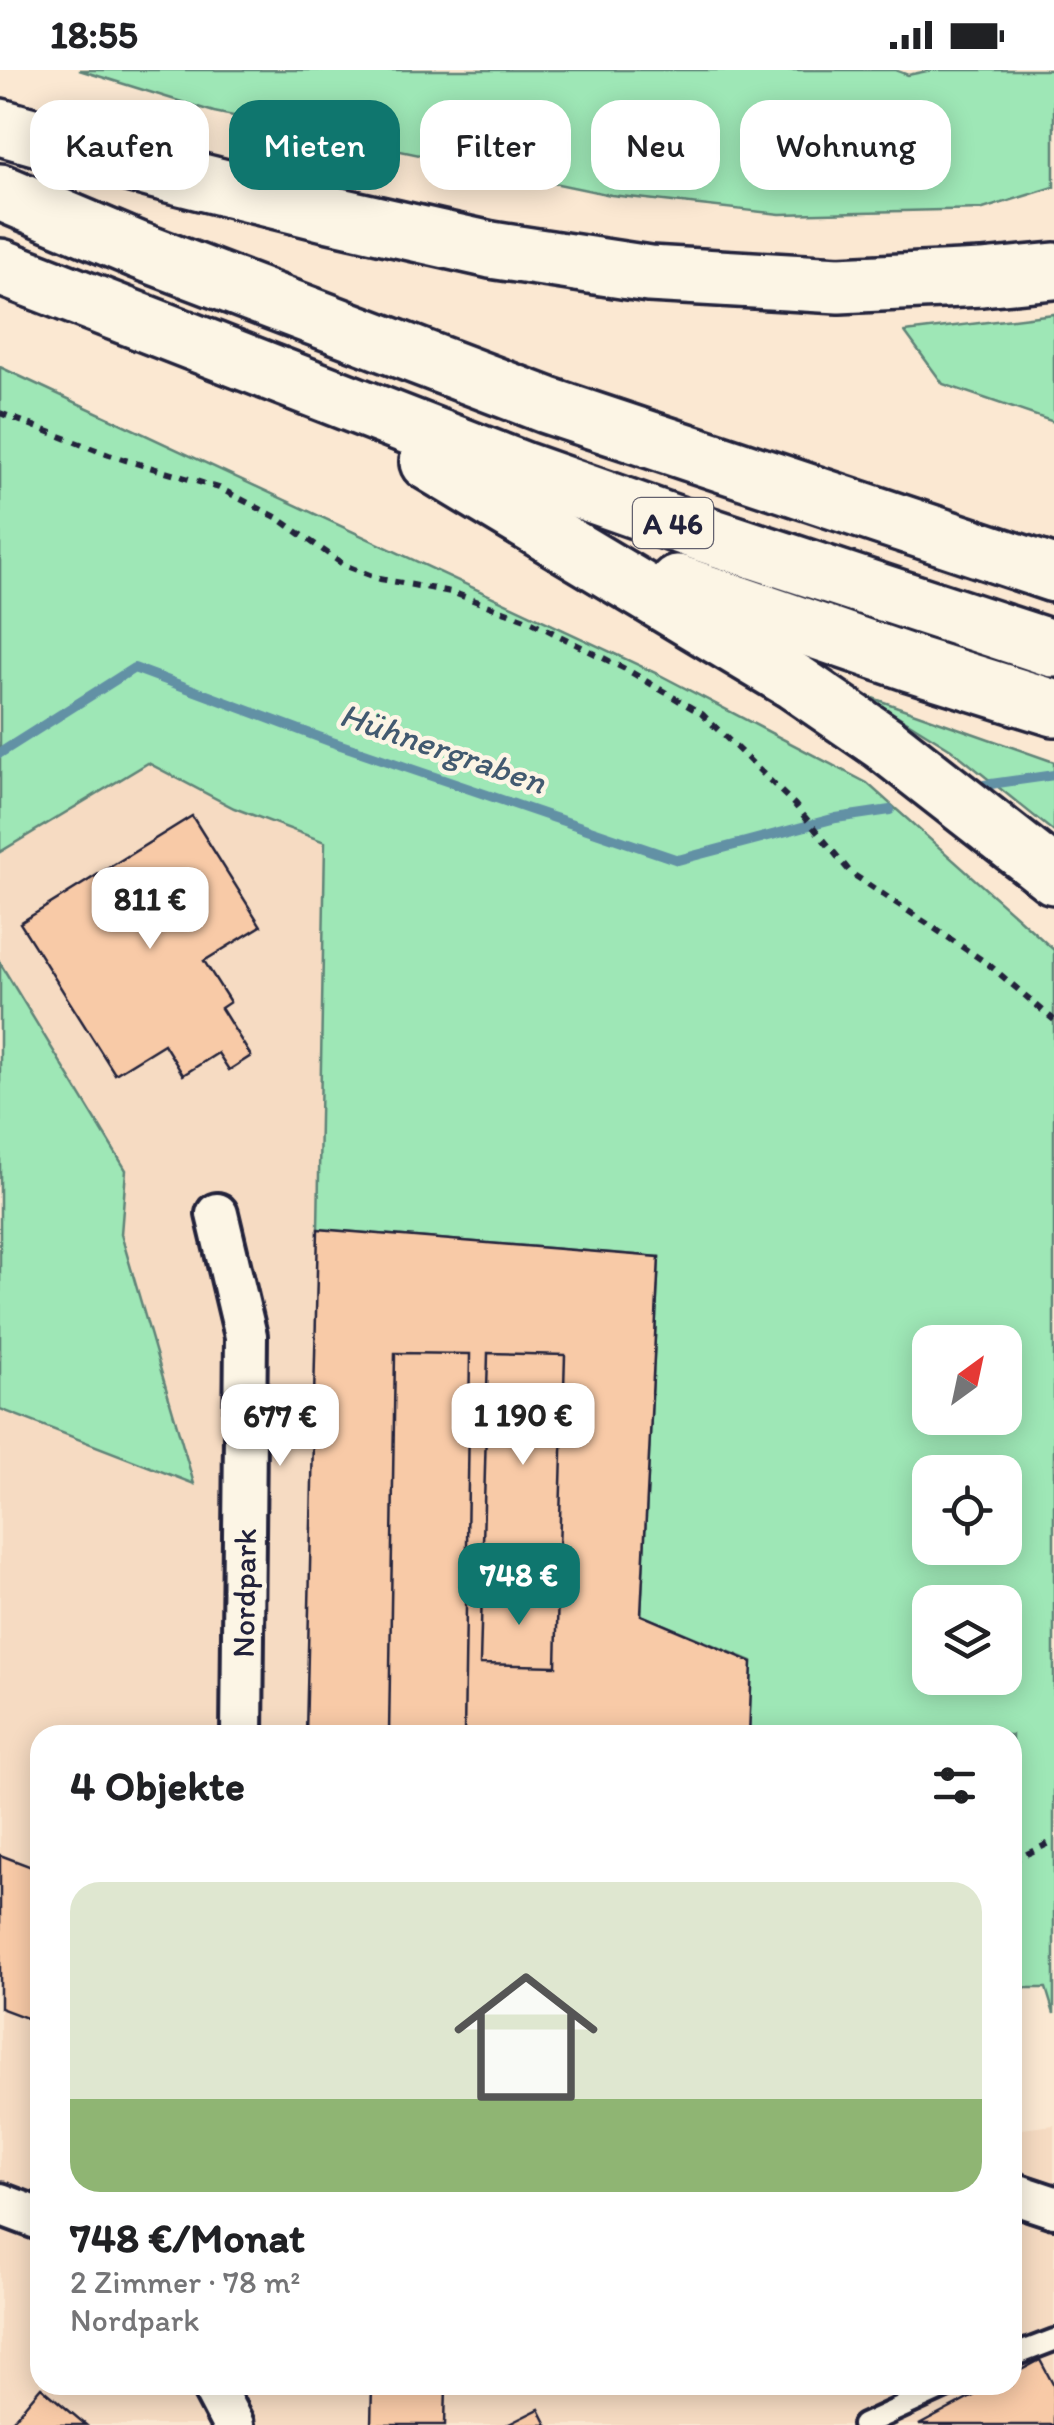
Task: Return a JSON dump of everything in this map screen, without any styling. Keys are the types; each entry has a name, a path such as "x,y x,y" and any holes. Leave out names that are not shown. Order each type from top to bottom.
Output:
{"highway":[{"path":"0,128 381,226 491,250 649,274 839,285 1054,271"},
{"name":"A 46","path":"0,192 138,250 546,405 1054,574"},
{"name":"A 46","path":"0,267 522,470 1054,649"},
{"path":"297,384 794,682 884,743 1054,876"},
{"path":"566,544 802,627 1054,708"}],"street":[{"name":"Nordpark","path":"217,1214 246,1336 242,1725"},
{"path":"1022,2196 1054,2207"},
{"path":"0,2204 30,2215"},
{"path":"217,2395 233,2425"}],"lane":[{"path":"1022,2352 1054,2340"},
{"path":"864,2425 906,2395"}],"path":[{"path":"0,413 108,455 219,488 278,518 344,565 380,579 451,592 528,620 629,670 702,714 795,805 852,872 988,964 1054,1020"},
{"path":"1022,1856 1054,1842"}],"shaded area":[{"path":"148,763 234,808 326,842 318,1228 659,1257 641,1615 752,1662 749,1725 30,1725 30,2395 1022,2395 1022,2129 1054,2125 1054,2425 0,2425 0,1409 194,1483 121,1234 126,1170 0,963 0,852"}],"green space":[{"path":"79,70 895,70 908,75 932,70 1054,70 1054,187 983,209 780,214 611,195 571,187 571,100 420,100 420,155 400,151 400,100 229,100 229,115 209,110 209,100 175,100"},
{"path":"1054,314 1054,422 943,384 905,332"},
{"path":"0,367 660,675 867,783 1054,950 1054,2014 1046,1988 1022,1988 1022,1725 749,1725 752,1661 641,1615 659,1257 318,1229 325,842 234,808 148,763 0,852"},
{"path":"864,695 1054,762 1054,832 951,749"},
{"path":"0,963 126,1170 121,1234 194,1484 0,1409"}],"building":[{"path":"192,816 261,926 204,961 230,1002 221,1008 251,1056 229,1070 218,1053 183,1075 164,1044 115,1074 20,923"},
{"path":"318,1229 659,1257 641,1615 752,1662 749,1725 306,1725"},
{"path":"395,1353 470,1354 464,1725 389,1725"},
{"path":"488,1353 565,1355 558,1584 482,1582"},
{"path":"482,1589 558,1591 556,1666 480,1664"},
{"path":"0,1855 30,1866 30,2019 0,2008"},
{"path":"1040,2360 1054,2386 1054,2425 919,2425 975,2395 1022,2395 1022,2370"},
{"path":"34,2395 50,2395 86,2425 9,2425"},
{"path":"372,2395 446,2395 445,2425 371,2425"},
{"path":"539,2409 547,2425 507,2425"}],"waterway":[{"name":"Hühnergraben","path":"0,753 134,668 332,742 678,860 836,818 890,810"},
{"name":"Hühnergraben","path":"984,785 1054,775"}]}
